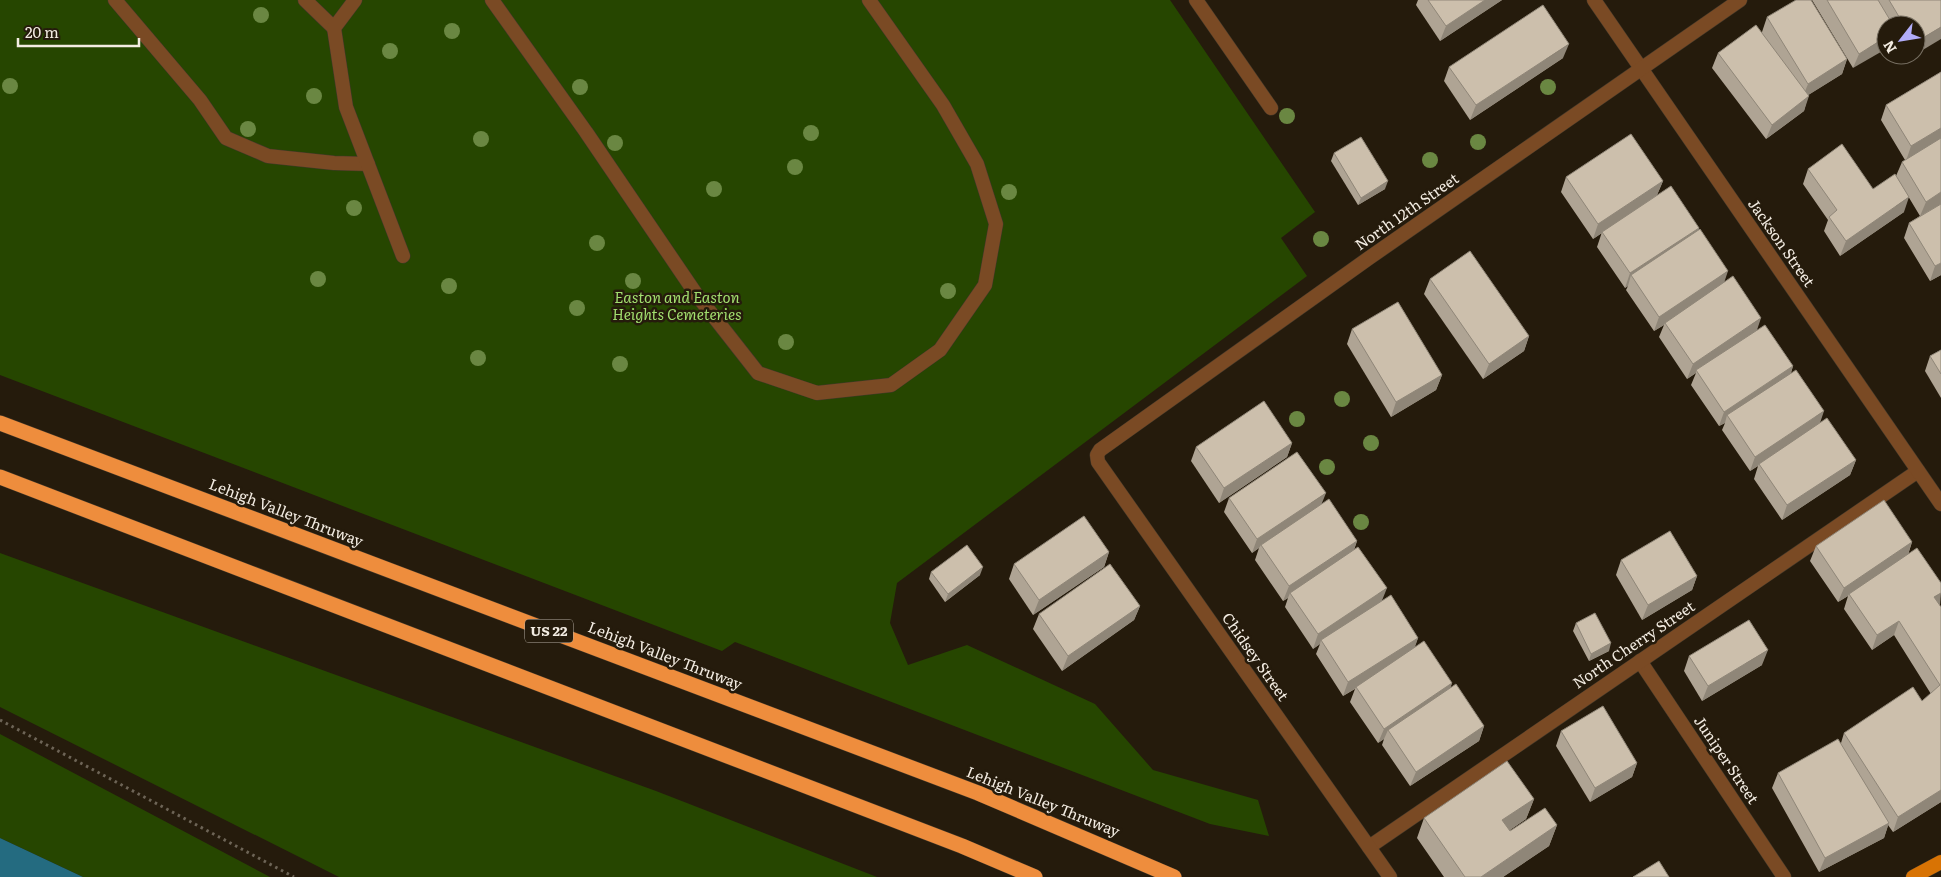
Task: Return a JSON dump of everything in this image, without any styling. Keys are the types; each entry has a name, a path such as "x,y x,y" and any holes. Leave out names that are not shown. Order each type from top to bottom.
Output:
{"highway":[{"name":"Lehigh Valley Thruway","path":"0,423 968,790 1174,877"},
{"path":"0,477 962,846 1035,877"}],"main road":[{"path":"1914,877 1941,862"}],"street":[{"path":"115,0 200,100 226,138 268,156 334,163 368,164"},
{"path":"304,0 334,28 346,106 403,256"},
{"path":"334,28 355,0"},
{"path":"492,0 586,132 696,294 758,373 817,393 891,385 940,350 985,285 996,224 977,164 942,105 868,0"},
{"path":"1196,0 1270,108"},
{"name":"Jackson Street","path":"1594,0 1941,504"},
{"name":"North 12th Street","path":"1097,456 1108,445 1369,258 1740,0"},
{"name":"Chidsey Street","path":"1097,456 1098,462 1390,877"},
{"name":"North Cherry Street","path":"1369,847 1918,470"},
{"name":"Juniper Street","path":"1640,661 1784,877"}],"path":[{"path":"0,720 294,877"}],"green space":[{"name":"Easton and Easton Heights Cemeteries","path":"0,0 1170,0 1315,212 1281,238 1307,276 897,583 890,623 908,665 967,645 1095,704 1153,770 1258,800 1269,836 1210,824 735,642 722,651 0,375"},
{"path":"0,553 656,791 877,877 339,877 0,707"},
{"path":"0,734 270,877 83,877 0,838"}],"water":[{"path":"0,838 83,877 0,877"}],"building":[{"path":"1428,0 1485,0 1446,26"},
{"path":"1796,0 1811,0 1847,59 1808,84 1767,17"},
{"path":"1827,0 1878,0 1887,15 1876,15 1876,43 1859,54"},
{"path":"1889,0 1941,0 1941,27 1926,36 1926,15 1898,15"},
{"path":"1543,5 1569,44 1476,105 1449,67"},
{"path":"1756,25 1809,96 1772,125 1718,53"},
{"path":"1941,72 1941,128 1911,146 1886,105"},
{"path":"1631,134 1663,181 1598,224 1566,177"},
{"path":"1361,137 1388,181 1361,198 1334,153"},
{"path":"1941,138 1941,192 1926,202 1902,162"},
{"path":"1842,144 1873,189 1895,174 1909,197 1846,241 1829,217 1837,210 1808,169"},
{"path":"1671,186 1699,228 1630,273 1602,232"},
{"path":"1941,204 1941,263 1935,266 1909,223"},
{"path":"1700,229 1728,271 1659,317 1631,275"},
{"path":"1470,251 1529,336 1489,364 1430,279"},
{"path":"1733,276 1761,318 1693,364 1665,323"},
{"path":"1398,302 1442,375 1396,402 1352,329"},
{"path":"1765,325 1793,366 1724,412 1696,370"},
{"path":"1941,350 1941,374 1930,356"},
{"path":"1796,370 1824,411 1755,457 1727,415"},
{"path":"1264,401 1292,443 1224,488 1196,447"},
{"path":"1827,418 1856,460 1787,505 1759,464"},
{"path":"1297,452 1326,493 1257,539 1229,498"},
{"path":"1329,499 1357,541 1289,586 1261,545"},
{"path":"1884,500 1912,542 1844,588 1816,546"},
{"path":"1084,516 1109,552 1039,600 1014,564"},
{"path":"1670,531 1697,576 1648,605 1621,560"},
{"path":"967,545 983,567 948,594 931,572"},
{"path":"1358,547 1387,588 1318,634 1290,593"},
{"path":"1917,548 1941,583 1941,593 1934,597 1941,607 1941,790 1898,817 1844,733 1913,687 1922,701 1940,685 1899,621 1877,635 1849,594"},
{"path":"1110,564 1140,606 1068,656 1039,614"},
{"path":"1391,595 1418,638 1348,682 1321,640"},
{"path":"1595,613 1611,643 1591,654 1576,623"},
{"path":"1749,620 1768,650 1708,686 1689,656"},
{"path":"1424,641 1452,683 1384,729 1356,687"},
{"path":"1456,684 1484,726 1416,772 1388,730"},
{"path":"1603,706 1637,763 1595,788 1561,731"},
{"path":"1838,739 1889,823 1825,858 1778,773"},
{"path":"1507,761 1534,799 1502,820 1510,831 1545,808 1557,825 1481,877 1465,877 1424,818"},
{"path":"1659,861 1669,877 1633,877"}]}
